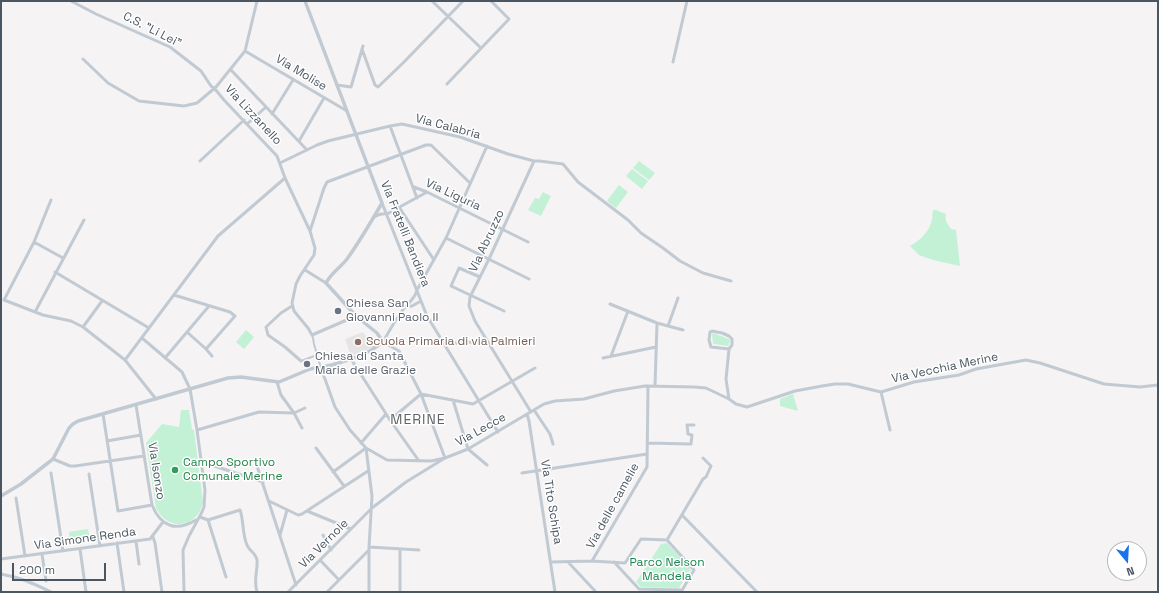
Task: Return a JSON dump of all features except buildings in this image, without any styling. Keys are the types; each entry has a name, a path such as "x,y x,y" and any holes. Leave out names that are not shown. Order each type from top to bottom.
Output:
{"street":[{"name":"C.S. \"Li Lei\"","path":"72,1 96,14 170,47 196,66 214,88"},
{"path":"83,60 108,83 139,101 184,106 197,103 231,70 245,51 257,1"},
{"name":"Via Fratelli Bandiera","path":"304,1 427,316 498,432"},
{"path":"432,1 481,48"},
{"path":"337,85 351,87 362,48 375,85 378,87 463,1"},
{"path":"447,84 509,19 491,1"},
{"path":"674,62 687,1"},
{"name":"Via Molise","path":"245,51 347,111"},
{"path":"231,70 307,150"},
{"path":"272,114 293,80"},
{"name":"Via Lizzanello","path":"214,88 277,156 285,178 310,231 315,248 314,255 296,284 292,306"},
{"path":"299,141 324,98"},
{"path":"247,124 266,107"},
{"path":"200,161 244,120"},
{"name":"Via Calabria","path":"280,163 328,141 402,124 460,138 534,161 563,164 578,182 628,220 641,233 680,262 703,273 731,281"},
{"path":"390,126 417,198"},
{"path":"310,231 327,182 430,144 470,183"},
{"path":"1,496 21,484 53,458 65,434 73,424 86,418 234,377 277,382 285,380 310,370 351,359 370,351 383,342 405,307 413,299 446,238 487,146"},
{"name":"Via Abruzzo","path":"471,296 534,161"},
{"path":"125,360 218,236 285,178"},
{"name":"Via Liguria","path":"414,187 503,228 528,242"},
{"path":"374,218 378,214 387,214 427,192"},
{"path":"51,200 34,242 2,300 43,315 71,321 83,327 125,360 156,399"},
{"path":"326,283 331,275 341,267 348,258 374,218 382,202"},
{"path":"399,207 434,260"},
{"path":"35,312 84,220"},
{"path":"446,238 530,279"},
{"path":"34,242 63,258"},
{"path":"480,277 459,268 451,286 504,311"},
{"path":"305,270 326,283 356,316 377,333 383,342 399,351 422,395 445,458"},
{"path":"55,272 149,328"},
{"path":"174,295 230,312 235,316 206,349"},
{"path":"471,296 469,306 472,316 531,412 550,434 553,444"},
{"path":"668,326 678,298"},
{"path":"83,327 102,300"},
{"path":"405,307 412,306 421,301"},
{"path":"610,304 658,323 683,330"},
{"path":"165,358 210,306"},
{"path":"317,355 301,361 286,347 268,335 266,327 281,313 292,306 297,316 312,335 320,365 320,368"},
{"path":"611,356 628,311"},
{"path":"312,335 356,316"},
{"path":"655,386 658,323"},
{"path":"729,349 711,347 709,340 710,332 712,331 729,336 732,339 732,345 729,349 726,379 729,399"},
{"path":"187,332 212,356"},
{"path":"142,338 182,372 190,389 197,430 202,462 205,498 204,507 183,550 184,592"},
{"path":"445,344 487,341"},
{"path":"603,358 656,347"},
{"path":"351,359 386,414 419,461"},
{"name":"Via Vecchia Merine","path":"736,404 747,407 795,391 835,384 848,384 881,392 914,382 959,375 976,369 1026,360 1040,363 1104,384 1140,387 1158,385"},
{"name":"Via Lecce","path":"320,368 326,379 335,407 350,430 366,448 387,460 431,461 445,458 468,449 544,404 555,401 584,398 614,391 648,386 706,388 736,404"},
{"path":"390,420 422,395 473,404 535,368"},
{"path":"277,382 281,395 294,413 302,428"},
{"name":"Via delle camelie","path":"592,561 647,467 648,386"},
{"path":"881,392 890,430"},
{"path":"453,400 468,449 486,465"},
{"name":"Via Isonzo","path":"136,405 152,505 155,514 164,522"},
{"path":"197,430 258,412 294,413 305,408"},
{"name":"Via Tito Schipa","path":"531,412 529,421 555,592"},
{"path":"103,414 118,511 152,505"},
{"path":"361,443 386,414"},
{"path":"647,443 692,444 692,435 688,434 687,425 694,425"},
{"path":"107,441 141,436"},
{"path":"316,448 344,486"},
{"path":"366,448 373,507 369,549 369,592"},
{"path":"333,472 366,448"},
{"path":"522,473 647,454"},
{"path":"53,458 70,466 75,466 144,456"},
{"name":"Via Vernole","path":"288,592 373,507 406,482 445,458"},
{"path":"667,540 703,479 706,477 711,466 703,458"},
{"path":"202,462 263,482"},
{"path":"258,466 296,585"},
{"path":"269,502 298,515 302,514 368,471"},
{"path":"51,473 63,551"},
{"path":"89,474 100,546"},
{"path":"16,498 25,556"},
{"path":"164,522 178,527 187,525 199,518 208,520 240,510 247,547 253,552 257,562 255,583 257,592"},
{"path":"280,535 287,510"},
{"path":"307,511 351,529"},
{"path":"682,515 757,592"},
{"path":"208,520 226,577"},
{"name":"Via Simone Renda","path":"1,560 150,539 164,522"},
{"path":"323,535 331,550"},
{"path":"153,537 162,592"},
{"path":"551,562 592,561 614,562 625,563 641,539 667,540 694,570 682,591 639,589 614,562"},
{"path":"136,541 139,564"},
{"path":"117,543 124,592"},
{"path":"80,549 86,592"},
{"path":"328,592 369,549 419,550"},
{"path":"400,549 400,592"},
{"path":"42,554 46,581"},
{"path":"320,560 339,580"},
{"path":"568,562 596,592"},
{"path":"1,574 28,580 51,592"},
{"path":"591,587 592,592"},
{"path":"292,588 296,592"}],"shaded area":[{"name":"Scuola Primaria di via Palmieri","path":"363,332 373,347 351,356 345,339"}],"green space":[{"path":"639,161 655,173 649,180 633,168"},
{"path":"632,169 648,181 642,189 626,176"},
{"path":"619,185 628,192 616,208 607,201"},
{"path":"543,192 551,196 541,216 528,210 535,198 539,199"},
{"path":"933,210 946,214 948,224 951,229 956,230 960,266 933,260 919,255 910,246 920,239 930,227"},
{"path":"246,330 254,337 244,349 236,342"},
{"path":"713,333 729,339 729,345 714,344"},
{"path":"793,394 798,411 780,406 780,399"},
{"name":"Campo Sportivo Comunale Merine","path":"181,410 189,410 192,429 194,430 203,502 200,511 189,522 175,524 161,516 156,508 146,443 162,424 179,427"},
{"path":"88,529 90,539 70,542 69,532"},
{"name":"Parco Nelson Mandela","path":"667,543 691,569 679,588 641,587 636,582 661,544"}],"place":[{"name":"Chiesa San Giovanni Paolo II","path":"338,311"},
{"name":"Scuola Primaria di via Palmieri","path":"358,342"},
{"name":"Chiesa di Santa Maria delle Grazie","path":"307,364"},
{"name":"Campo Sportivo Comunale Merine","path":"175,470"}],"district":[{"name":"MERINE","path":"418,420"}]}
